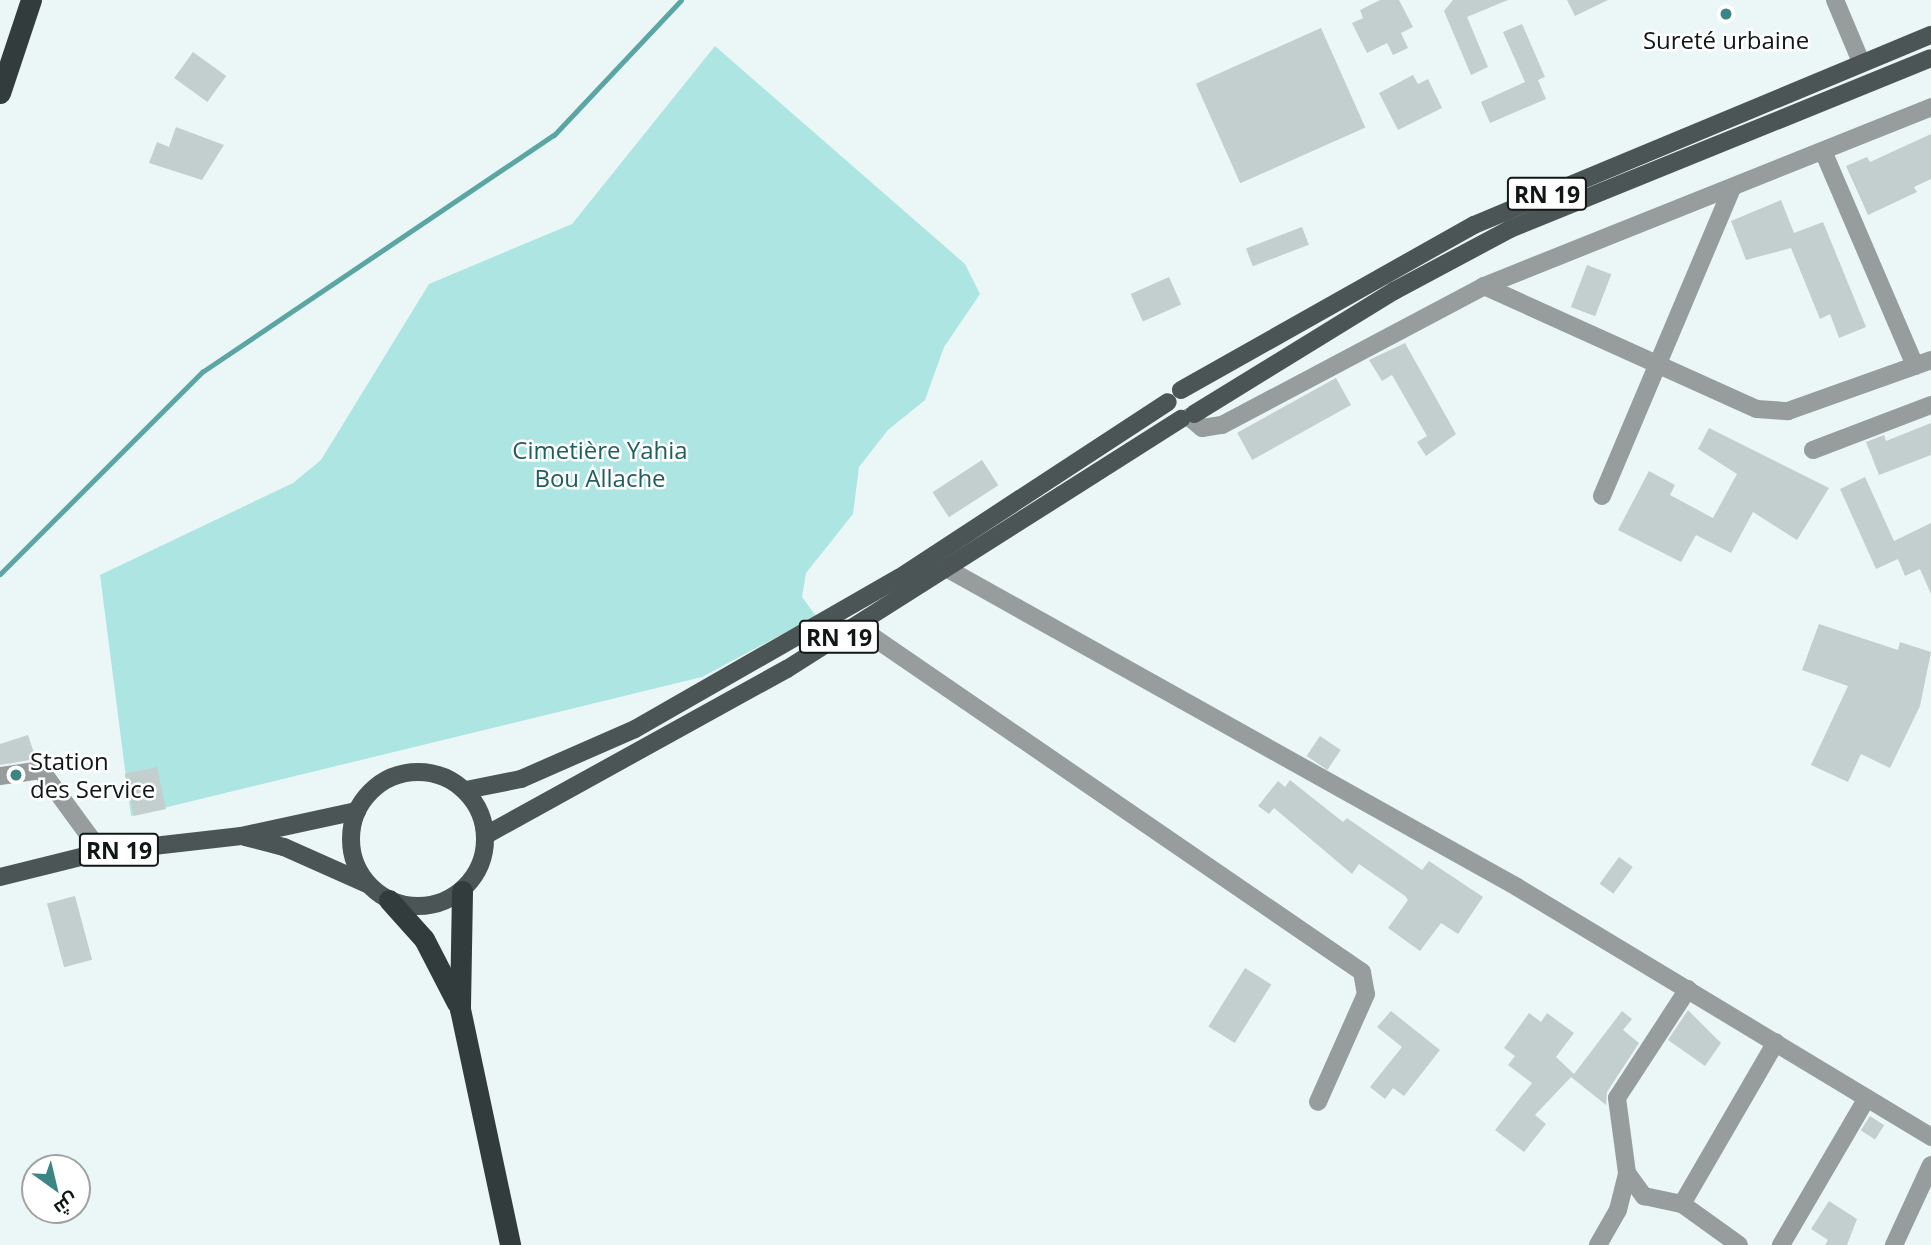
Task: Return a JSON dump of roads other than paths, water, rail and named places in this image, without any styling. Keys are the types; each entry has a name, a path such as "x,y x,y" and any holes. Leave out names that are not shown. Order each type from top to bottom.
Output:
{"highway":[{"path":"0,93 31,0"},
{"path":"462,891 460,1009 510,1245"},
{"path":"389,900 424,939 460,1009"}],"main road":[{"name":"RN 19","path":"466,790 548,769 670,710 899,578 1174,396 1474,225 1931,35"},
{"name":"RN 19","path":"486,835 857,626 1188,417 1483,242 1931,58"},
{"path":"1861,62 1870,82"},
{"path":"1174,396 1196,399 1188,417 1169,412 1174,396"},
{"path":"406,772 438,775 466,790 486,835 480,866 462,891 427,906 389,900 367,884 351,849 357,811 377,786 406,772"},
{"name":"RN 19","path":"0,877 101,852 241,836 357,811"},
{"name":"RN 19","path":"241,836 284,847 367,884"}],"street":[{"path":"1835,0 1861,62"},
{"path":"1188,417 1202,428 1222,425 1484,286 1931,107"},
{"path":"1484,286 1757,409 1788,411 1923,363 1823,151"},
{"path":"1602,496 1659,367 1732,188"},
{"path":"1812,450 1931,405"},
{"path":"946,568 1117,660 1688,989 1931,1137"},
{"path":"857,626 1362,972 1366,994 1318,1102"},
{"path":"0,776 41,770 101,852"},
{"path":"1598,1245 1618,1210 1627,1173 1617,1098 1688,989"},
{"path":"1682,1204 1776,1042"},
{"path":"1781,1245 1867,1098"},
{"path":"1894,1245 1931,1165"},
{"path":"1627,1173 1644,1196 1682,1204 1739,1245"}],"waterway":[{"path":"0,574 202,372 554,135 681,0"}],"place":[{"name":"Sureté urbaine","path":"1726,14"},
{"name":"Station des Service","path":"16,775"}],"park label":[{"name":"Cimetière Yahia Bou Allache","path":"600,464"}]}
